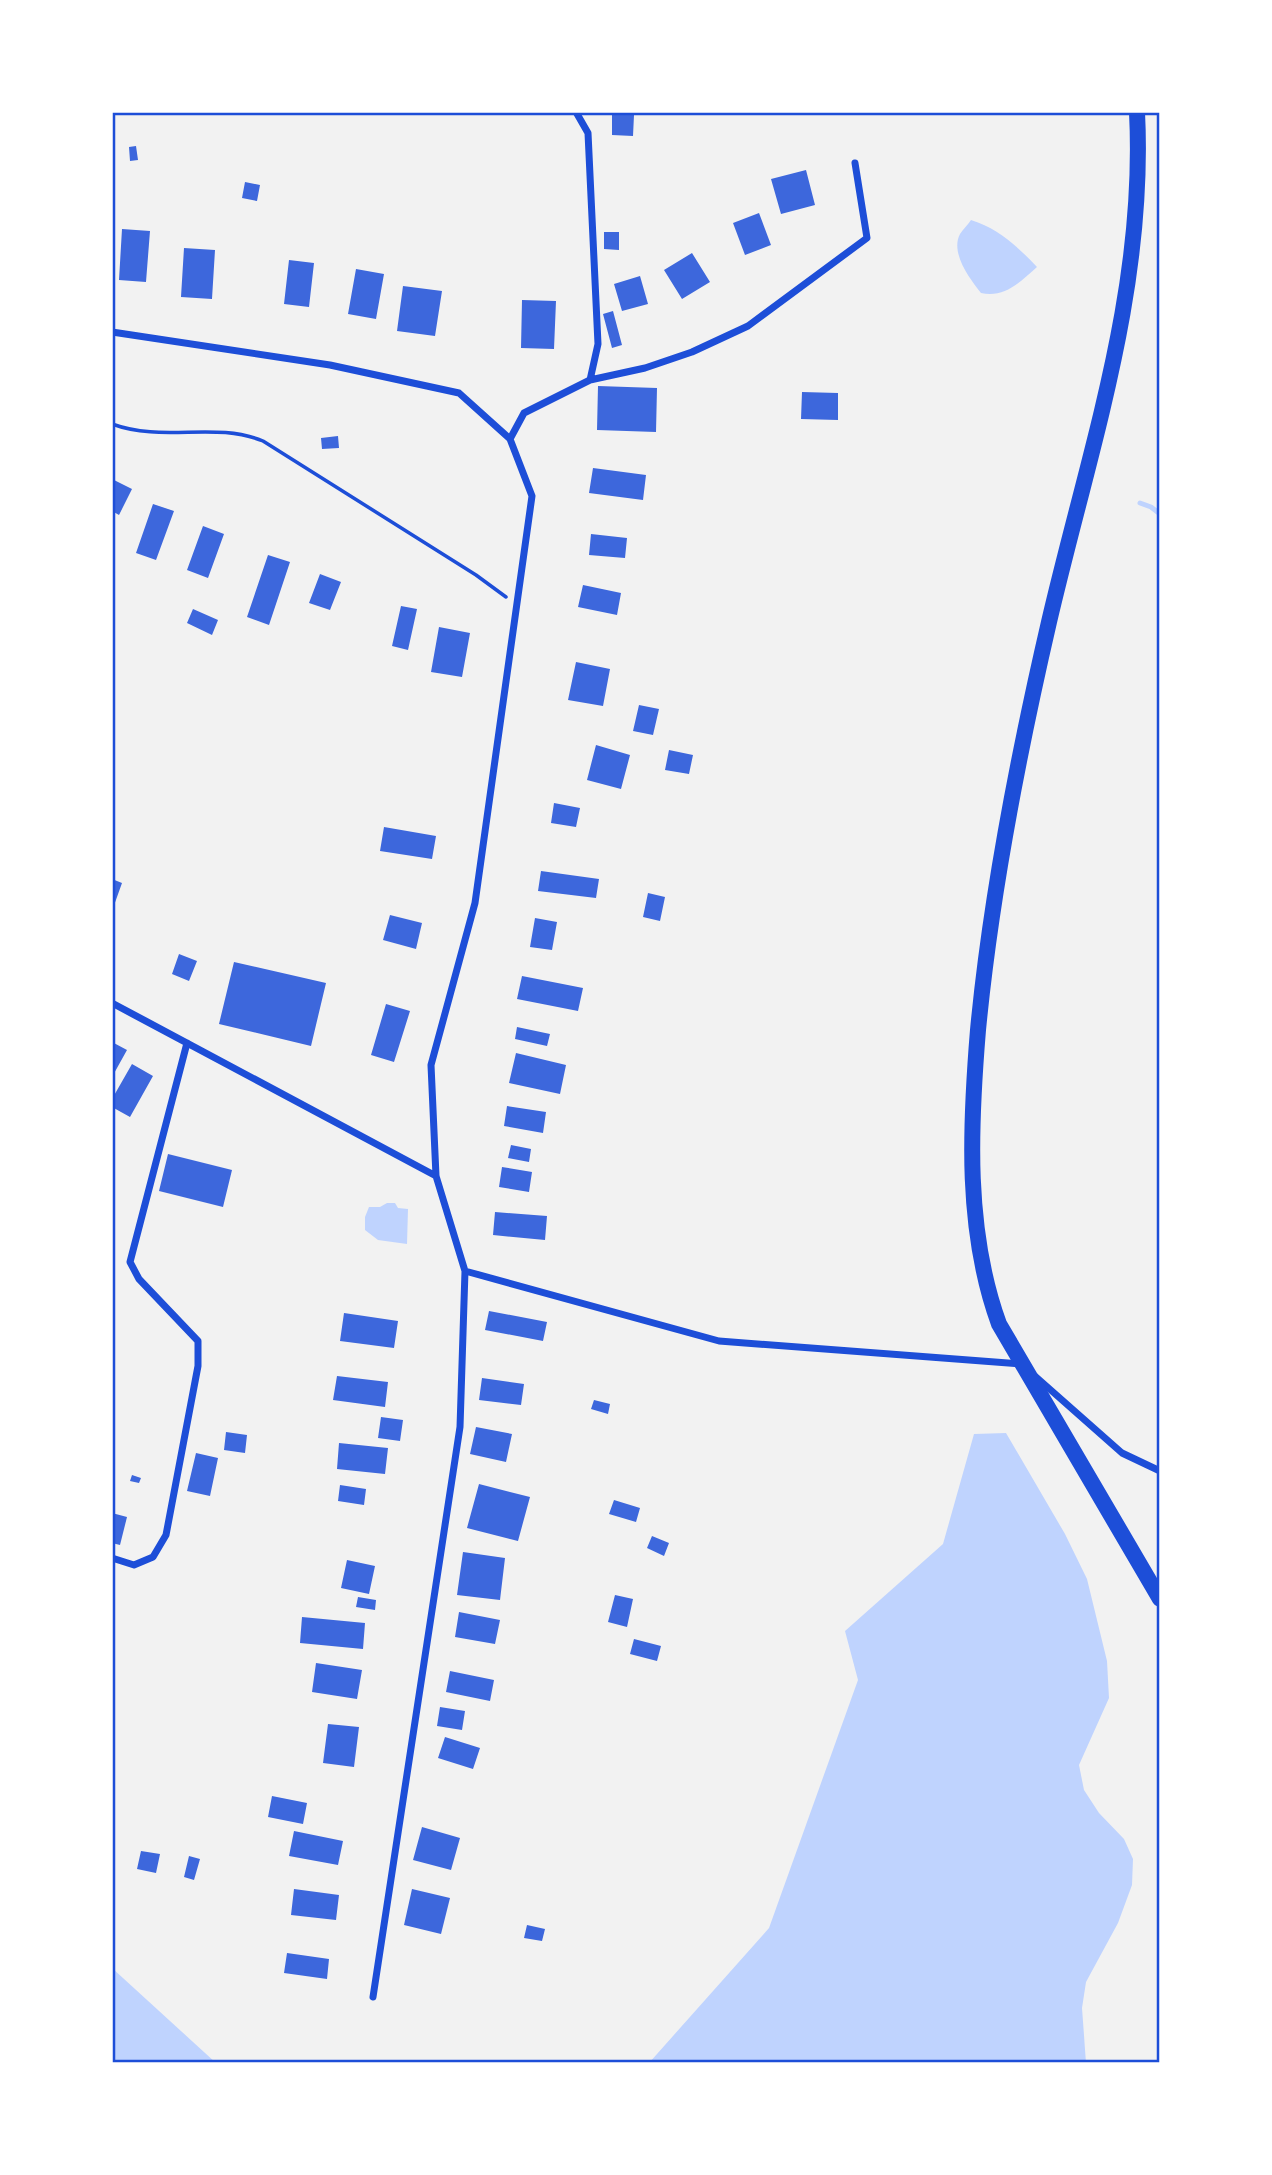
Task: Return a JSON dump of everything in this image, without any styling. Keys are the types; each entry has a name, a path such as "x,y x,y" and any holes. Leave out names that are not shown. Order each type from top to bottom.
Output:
{"main road":[{"path":"1137,112 1138,191 1127,299 1118,350 1049,621 1018,762 982,995 972,1131 977,1235 988,1295 999,1324 1160,1600"}],"street":[{"path":"576,112 587,133 598,344 590,380"},
{"path":"510,439 524,413 590,380 645,368 692,352 748,326 867,238 855,163"},
{"path":"112,332 330,365 459,393 510,439 532,496 475,903 431,1065 436,1175 465,1271 460,1427 373,1997"},
{"path":"112,1003 436,1175"},
{"path":"112,1558 134,1565 153,1557 166,1535 198,1366 198,1340 139,1279 130,1262 187,1043"},
{"path":"465,1271 719,1341 1022,1364 1122,1453 1160,1471"}],"path":[{"path":"112,424 153,434 244,434 263,442 476,575 517,605"}],"water":[{"path":"971,220 1007,239 1037,267 1005,291 981,293 959,257 960,234"},
{"path":"395,1203 398,1208 408,1209 407,1244 378,1240 365,1230 365,1217 369,1207 380,1207"},
{"path":"1006,1433 1065,1534 1087,1579 1107,1661 1109,1698 1079,1765 1084,1790 1099,1813 1124,1839 1133,1859 1132,1885 1118,1923 1086,1982 1082,2008 1086,2063 649,2063 769,1928 858,1680 845,1631 943,1544 974,1434"},
{"path":"112,1968 216,2063 112,2063"}],"building":[{"path":"612,114 634,115 633,136 612,135"},
{"path":"136,146 138,160 130,161 129,147"},
{"path":"806,170 815,205 781,214 771,179"},
{"path":"245,182 260,185 257,201 242,198"},
{"path":"759,213 771,245 745,255 733,223"},
{"path":"122,229 150,231 146,282 119,280"},
{"path":"604,232 619,232 619,250 604,249"},
{"path":"184,248 215,250 212,299 181,297"},
{"path":"692,253 710,282 682,299 664,270"},
{"path":"289,260 314,263 309,307 284,304"},
{"path":"356,269 384,274 376,319 348,314"},
{"path":"640,276 648,304 622,311 614,284"},
{"path":"403,286 442,291 435,336 397,331"},
{"path":"522,300 556,301 554,349 521,348"},
{"path":"613,311 622,345 612,348 603,314"},
{"path":"598,386 657,388 656,432 597,430"},
{"path":"802,392 838,393 838,420 801,419"},
{"path":"338,436 339,448 322,449 321,438"},
{"path":"593,468 646,475 643,500 589,493"},
{"path":"112,479 132,489 119,515 112,511"},
{"path":"153,504 174,511 156,560 136,553"},
{"path":"203,526 224,534 208,578 187,570"},
{"path":"591,534 627,538 625,558 589,555"},
{"path":"268,555 290,562 269,625 247,617"},
{"path":"320,574 341,582 330,610 309,603"},
{"path":"583,585 621,593 617,615 578,607"},
{"path":"401,606 417,609 408,650 392,646"},
{"path":"193,609 218,620 212,635 187,623"},
{"path":"439,627 470,633 462,677 431,672"},
{"path":"576,662 610,669 603,706 568,700"},
{"path":"639,705 659,709 653,735 633,731"},
{"path":"596,745 630,755 621,789 587,780"},
{"path":"669,750 693,755 689,774 665,770"},
{"path":"554,803 580,808 576,827 551,823"},
{"path":"384,827 436,836 432,859 380,851"},
{"path":"541,871 599,879 596,898 538,891"},
{"path":"112,879 122,883 112,911"},
{"path":"648,893 665,897 660,921 643,917"},
{"path":"390,915 422,923 416,949 383,940"},
{"path":"535,918 557,922 552,950 530,947"},
{"path":"179,954 197,961 189,981 172,974"},
{"path":"234,962 326,983 311,1046 219,1024"},
{"path":"522,976 583,988 578,1011 517,999"},
{"path":"386,1004 410,1011 394,1062 371,1055"},
{"path":"517,1027 550,1034 547,1046 515,1039"},
{"path":"112,1042 127,1050 112,1077"},
{"path":"516,1053 566,1065 560,1094 509,1083"},
{"path":"132,1064 153,1076 130,1117 112,1107 112,1099"},
{"path":"507,1106 546,1112 543,1133 504,1126"},
{"path":"511,1145 531,1149 529,1162 508,1158"},
{"path":"168,1154 232,1170 223,1207 159,1191"},
{"path":"502,1167 532,1172 529,1192 499,1187"},
{"path":"495,1212 547,1216 545,1240 493,1235"},
{"path":"489,1311 547,1322 543,1341 485,1330"},
{"path":"344,1313 398,1321 394,1348 340,1341"},
{"path":"337,1376 388,1382 385,1407 333,1400"},
{"path":"482,1378 524,1384 521,1405 479,1400"},
{"path":"594,1400 610,1404 608,1414 591,1409"},
{"path":"381,1417 403,1420 400,1441 378,1438"},
{"path":"476,1427 512,1434 506,1462 470,1454"},
{"path":"226,1432 247,1435 245,1453 224,1450"},
{"path":"339,1443 388,1448 385,1474 337,1469"},
{"path":"196,1453 218,1458 210,1496 187,1491"},
{"path":"132,1475 141,1478 139,1483 130,1481"},
{"path":"479,1484 530,1497 518,1541 467,1528"},
{"path":"340,1485 366,1489 364,1505 338,1501"},
{"path":"614,1500 640,1508 636,1522 609,1514"},
{"path":"112,1513 127,1517 120,1545 112,1543"},
{"path":"652,1536 669,1543 664,1556 647,1548"},
{"path":"463,1552 505,1558 500,1600 457,1595"},
{"path":"347,1560 375,1566 369,1594 341,1588"},
{"path":"615,1595 633,1599 627,1627 608,1622"},
{"path":"358,1597 376,1600 375,1610 356,1607"},
{"path":"459,1612 500,1620 495,1644 455,1637"},
{"path":"302,1617 365,1623 363,1649 300,1643"},
{"path":"634,1639 661,1646 657,1661 630,1654"},
{"path":"316,1663 362,1670 357,1699 312,1692"},
{"path":"450,1671 494,1680 490,1701 446,1692"},
{"path":"440,1707 465,1711 462,1730 437,1726"},
{"path":"328,1724 359,1727 354,1767 323,1763"},
{"path":"445,1737 480,1748 473,1769 438,1758"},
{"path":"272,1796 307,1803 303,1824 268,1817"},
{"path":"422,1827 460,1838 451,1870 413,1860"},
{"path":"294,1831 343,1841 338,1865 289,1856"},
{"path":"141,1851 160,1854 156,1873 137,1869"},
{"path":"189,1856 200,1859 194,1880 184,1877"},
{"path":"294,1889 339,1895 336,1920 291,1915"},
{"path":"412,1889 450,1898 441,1934 404,1925"},
{"path":"527,1925 545,1929 542,1941 524,1938"},
{"path":"287,1953 329,1959 327,1979 284,1973"}],"waterway":[{"path":"1140,503 1160,514"}]}
